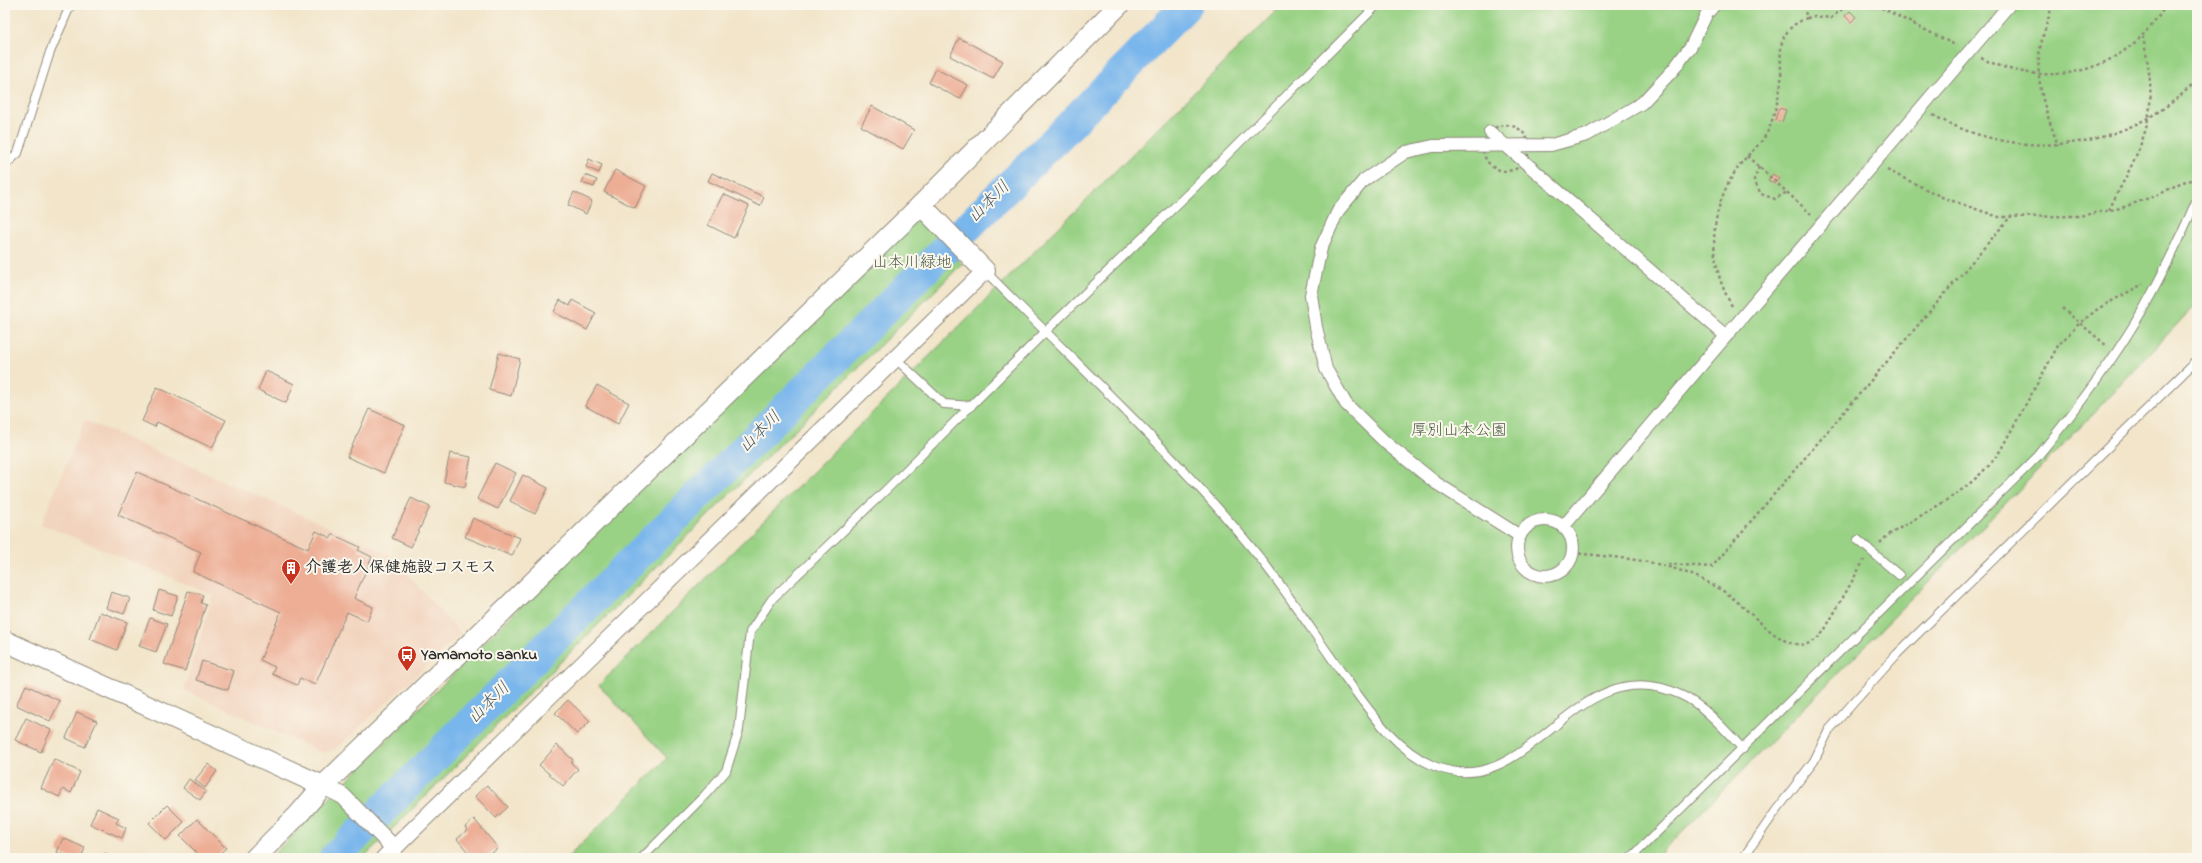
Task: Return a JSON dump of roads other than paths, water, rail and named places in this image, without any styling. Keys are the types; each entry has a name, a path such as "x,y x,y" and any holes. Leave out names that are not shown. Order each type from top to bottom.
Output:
{"street":[{"path":"256,858 298,815 323,786 921,204 1119,5"},
{"path":"1520,536 1436,483 1383,441 1346,404 1326,369 1311,295 1321,248 1338,211 1364,180 1406,152 1433,146 1551,145 1587,135 1642,103 1673,70 1691,46 1706,15 1714,5"},
{"path":"1563,527 2009,5"},
{"path":"1490,132 1504,146 1726,336"},
{"path":"5,641 343,796 388,848 895,358 980,266 921,204"},
{"path":"1538,521 1555,522 1563,527 1571,539 1573,553 1567,567 1560,573 1543,577 1535,575 1527,570 1519,558 1517,551 1520,536 1530,524 1538,521"}],"lane":[{"path":"642,858 705,795 726,771 739,730 750,632 772,599 1194,188 1377,5"},
{"path":"5,165 18,153 50,52 70,6"},
{"path":"1631,858 2038,456 2073,413 2116,352 2163,272 2197,199"},
{"path":"980,266 1166,452 1260,559 1379,724 1409,752 1435,767 1466,773 1490,769 1516,757 1573,710 1589,700 1629,684 1651,686 1681,695 1721,726 1743,749"},
{"path":"895,358 944,404 971,406"},
{"path":"1743,858 1775,812 1814,761 1829,730 1897,654 2197,360"},
{"path":"1858,540 1899,575"}],"waterway":[{"name":"山本川","path":"334,858 1064,131 1187,5"}],"place":[{"name":"介護老人保健施設コスモス","path":"291,585"},
{"name":"Yamamoto sanku","path":"407,672"}],"park label":[{"name":"山本川緑地","path":"912,263"},
{"name":"厚別山本公園","path":"1459,431"}]}
